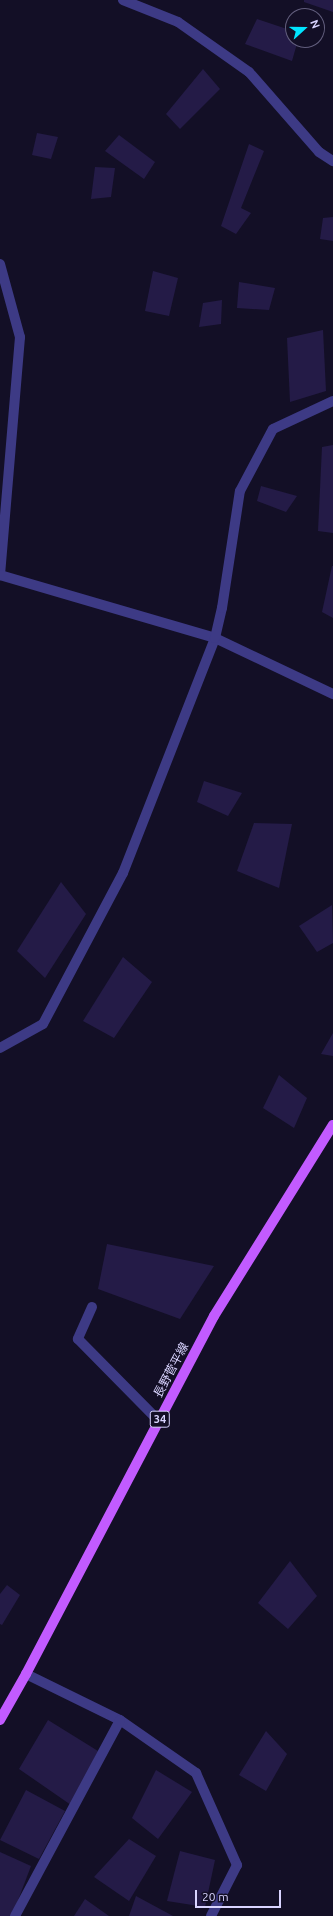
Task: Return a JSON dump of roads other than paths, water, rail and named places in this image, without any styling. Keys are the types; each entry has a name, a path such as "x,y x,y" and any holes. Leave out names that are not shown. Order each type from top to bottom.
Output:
{"main road":[{"name":"長野菅平線","path":"0,1720 26,1674 214,1316 333,1125"}],"street":[{"path":"123,0 178,22 249,72 319,152 333,161"},
{"path":"0,264 20,337 0,575 216,638 333,694"},
{"path":"0,1048 43,1024 123,873 216,638 240,491 273,429 333,401"},
{"path":"92,1307 78,1339 159,1421"},
{"path":"26,1674 120,1720 196,1773 237,1865 211,1916"},
{"path":"15,1916 120,1720"}]}
